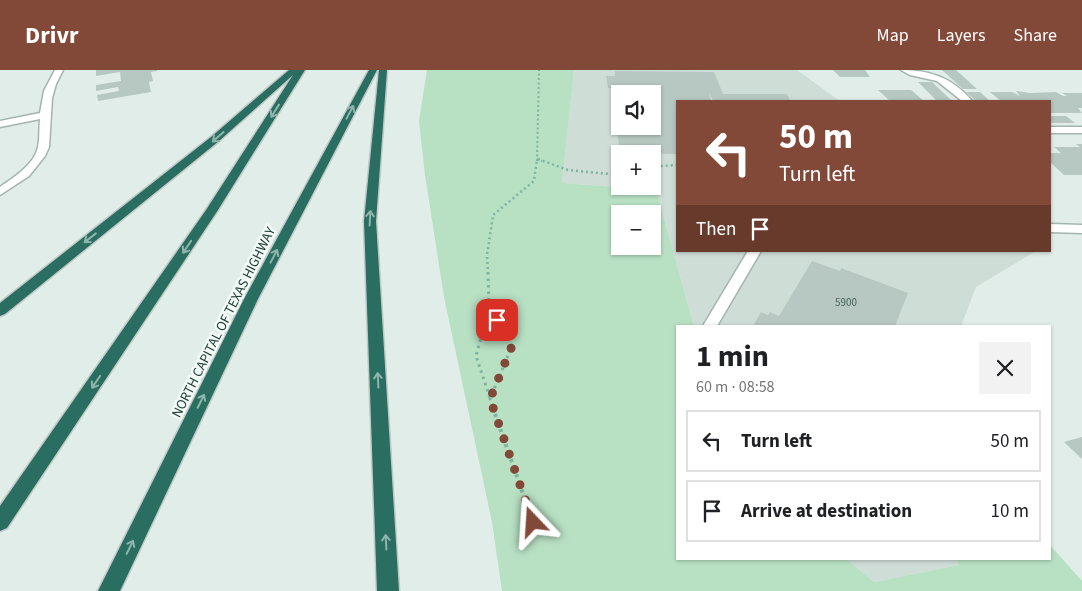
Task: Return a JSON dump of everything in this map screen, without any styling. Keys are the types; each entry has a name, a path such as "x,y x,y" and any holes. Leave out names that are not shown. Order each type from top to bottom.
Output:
{"highway":[{"path":"0,311 215,139 294,70"},
{"path":"0,522 212,210 301,70"},
{"name":"NORTH CAPITAL OF TEXAS HIGHWAY","path":"109,591 251,300 373,70"},
{"path":"384,70 370,221 388,591"}],"street":[{"path":"0,192 17,181 34,164 43,149 45,115 49,92 53,78 59,70"},
{"path":"905,70 944,80 966,100"},
{"path":"0,124 45,115"},
{"path":"1051,130 1082,130"},
{"path":"1051,228 1082,229"},
{"path":"711,325 754,252"}],"path":[{"path":"533,522 476,356 490,308 487,255 493,215 534,181 537,159 539,70"},
{"path":"537,159 568,170 611,174"},
{"path":"661,166 676,165"},
{"path":"490,308 512,346 490,399"}],"shaded area":[{"path":"574,70 797,70 839,100 676,100 676,252 1034,252 976,287 961,325 694,325 657,195 661,195 661,145 611,145 611,187 562,183"},
{"path":"847,560 956,560 959,565 874,582"}],"green space":[{"path":"427,70 574,70 562,183 611,187 611,195 657,195 660,205 611,205 611,255 661,255 661,208 694,325 676,325 676,560 847,560 874,582 959,565 956,560 1051,560 1051,546 1082,581 1082,591 502,591 492,522 444,297 425,175 419,121"}],"building":[{"path":"96,70 157,71 151,72 153,81 149,82 151,92 98,101 97,95 119,91 118,87 96,91 96,85 121,81 120,72 96,76"},
{"path":"833,70 865,70 870,77 840,77"},
{"path":"942,70 956,70 977,89 963,89"},
{"path":"615,71 714,72 723,94 787,94 790,100 713,100 709,93 711,100 676,100 676,154 661,154 661,145 619,145 618,135 661,135 661,85 611,85 611,88 608,88 606,76 615,76"},
{"path":"918,82 932,82 951,100 936,100"},
{"path":"878,90 911,90 923,100 889,100"},
{"path":"1016,91 1030,93 1056,92 1063,96 1067,96 1062,93 1082,93 1082,108 1078,108 1082,113 1051,113 1051,100 1000,100 990,92 1012,92 1020,96"},
{"path":"966,92 980,92 989,100 975,100"},
{"path":"1051,116 1066,116 1075,123 1051,123"},
{"path":"1076,144 1082,144 1082,175 1064,175 1051,163 1051,153 1061,153 1054,147 1080,147"},
{"path":"812,261 840,271 841,268 908,293 895,325 754,325 761,312 768,315 770,312 779,316"},
{"path":"1082,437 1082,459 1064,442"}],"route":[{"path":"497,320 512,346 490,399 533,522"}]}
